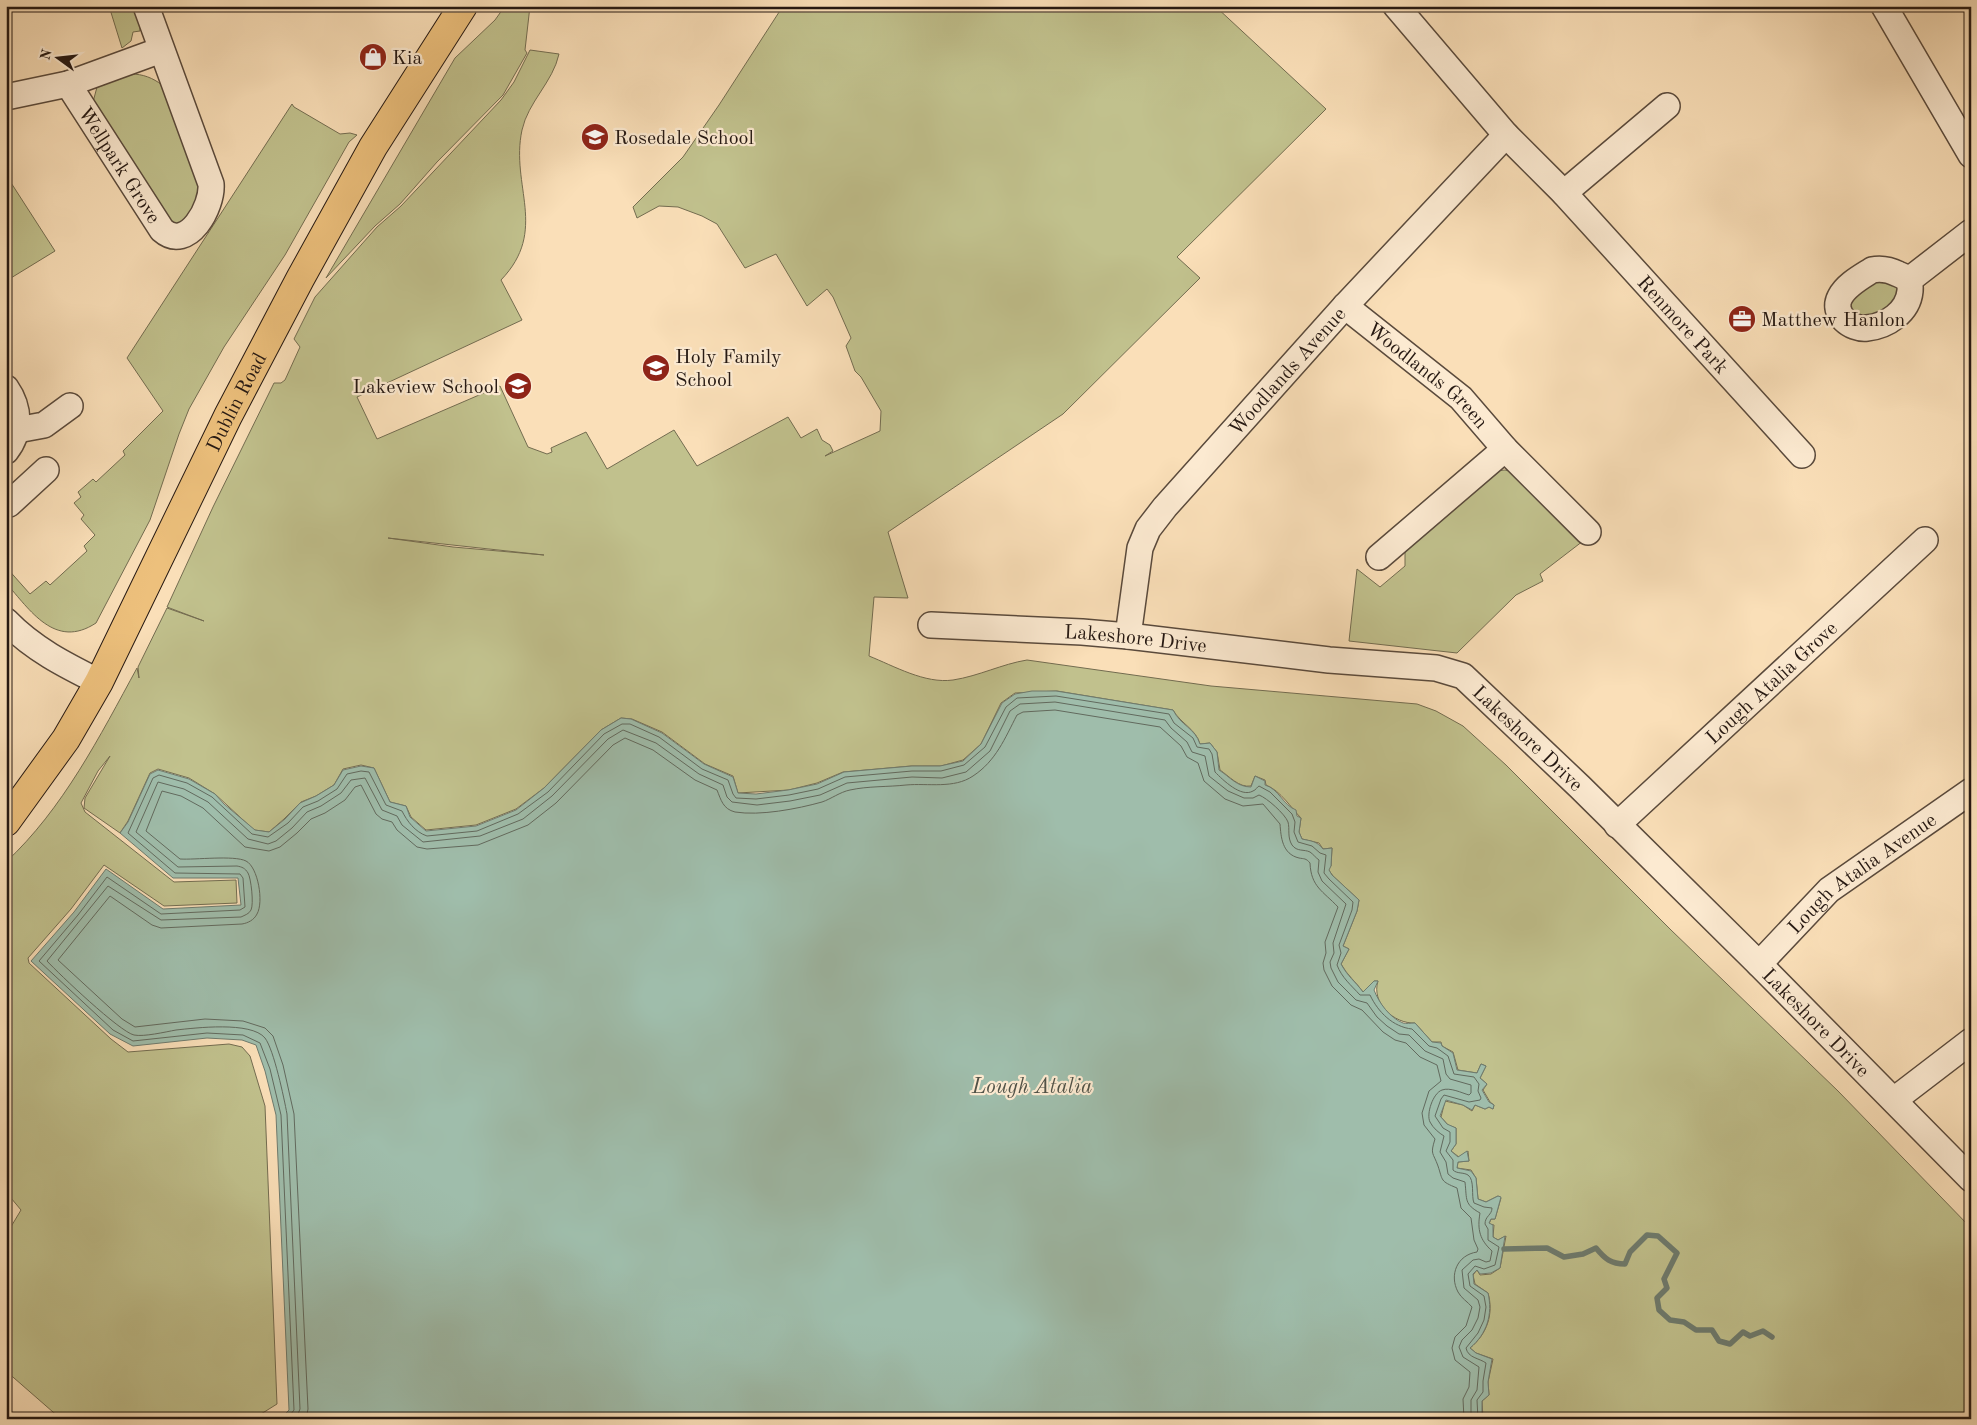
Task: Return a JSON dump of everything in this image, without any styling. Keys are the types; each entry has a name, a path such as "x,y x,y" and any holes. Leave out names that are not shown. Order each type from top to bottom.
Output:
{"main road":[{"name":"Dublin Road","path":"11,812 66,739 98,682 228,416 300,279 373,147 463,6"}],"street":[{"name":"Wellpark Grove","path":"68,84 162,230 168,236 182,236 191,231 206,211 211,195 211,184 146,6"},
{"name":"Renmore Park","path":"1396,6 1506,135 1564,193 1802,456"},
{"path":"1884,6 1971,154"},
{"name":"Wellpark Grove","path":"6,97 68,84 161,50"},
{"path":"1564,193 1667,106"},
{"name":"Woodlands Avenue","path":"1128,636 1140,548 1148,529 1165,507 1345,306 1506,135"},
{"path":"1909,280 1971,232"},
{"name":"Woodlands Green","path":"1345,306 1462,398 1505,449 1588,532"},
{"path":"6,388 17,414 11,441"},
{"path":"11,441 44,425 70,406"},
{"name":"Woodlands Green","path":"1379,558 1505,449"},
{"path":"7,508 46,470"},
{"name":"Lough Atalia Grove","path":"1617,825 1924,540"},
{"path":"6,621 42,652 98,682"},
{"name":"Lakeshore Drive","path":"931,625 1128,636 1329,660 1436,668 1463,676 1759,964 1971,1179"},
{"name":"Lough Atalia Avenue","path":"1759,964 1829,890 1971,791"},
{"path":"1894,1100 1971,1041"}],"green space":[{"path":"109,6 134,6 140,31 133,32 131,41 122,48"},
{"path":"505,6 530,6 525,50 527,53 503,95 437,162 400,204 375,226 326,278 455,58 495,20"},
{"path":"783,6 1215,6 1326,109 1177,257 1200,278 1063,414 888,532 908,598 874,597 869,656 921,677 942,681 963,678 1027,660 1211,686 1417,704 1436,711 1463,726 1506,765 1671,930 1838,1091 1971,1228 1971,1419 1483,1419 1482,1401 1489,1395 1488,1382 1493,1359 1476,1353 1470,1348 1481,1336 1488,1323 1490,1301 1488,1293 1475,1284 1473,1275 1477,1270 1480,1275 1491,1274 1500,1268 1506,1236 1498,1240 1493,1237 1494,1225 1489,1224 1491,1219 1495,1219 1501,1198 1498,1196 1486,1202 1478,1199 1476,1178 1471,1170 1457,1168 1458,1162 1469,1161 1468,1151 1459,1157 1451,1151 1456,1144 1456,1128 1448,1125 1441,1117 1445,1101 1463,1105 1472,1111 1475,1105 1485,1109 1489,1107 1493,1109 1494,1105 1483,1090 1487,1084 1480,1078 1486,1066 1481,1064 1477,1073 1458,1070 1453,1052 1442,1046 1441,1042 1432,1042 1415,1023 1399,1020 1386,1011 1378,997 1378,981 1374,981 1363,992 1346,972 1341,964 1349,949 1343,946 1357,911 1359,900 1328,869 1331,866 1332,848 1323,849 1319,843 1302,839 1299,832 1301,818 1281,795 1266,785 1265,780 1255,776 1251,786 1242,785 1220,770 1217,752 1210,743 1200,744 1192,730 1173,710 1057,691 1015,693 1001,703 981,744 963,760 941,766 911,766 843,772 817,783 789,790 738,793 733,776 705,764 662,732 632,719 621,718 601,730 544,788 516,809 476,825 426,830 411,817 406,806 390,802 374,768 361,765 343,769 334,785 316,796 301,802 269,832 254,830 215,794 189,778 158,769 150,773 128,821 120,833 84,808 85,798 110,756 98,771 81,803 85,812 174,882 236,880 237,903 164,906 104,865 71,909 28,958 29,963 111,1039 128,1052 229,1044 242,1047 250,1056 265,1106 277,1404 253,1419 61,1419 6,1371 6,1235 21,1210 6,1192 6,862 45,819 63,795 79,771 137,668 139,678 138,667 167,608 204,621 167,607 213,507 274,383 281,383 285,380 300,347 294,339 315,297 377,227 401,206 501,100 514,82 530,50 559,54 552,74 529,110 522,130 520,170 526,225 523,243 515,261 501,280 522,320 357,397 377,439 500,386 528,447 547,454 552,452 551,448 586,432 607,469 674,430 697,466 788,417 801,438 817,429 822,440 830,445 833,451 825,456 880,431 881,411 861,377 855,371 846,346 851,338 833,297 827,289 807,306 776,254 745,268 717,224 678,207 659,206 637,218 633,207 683,157","holes":["388,538 544,555 453,547"]},
{"path":"131,74 148,77 162,85 202,182 202,198 183,224 170,224 93,102 97,87"},
{"path":"292,104 340,134 350,133 357,135 349,142 285,255 224,347 189,409 150,520 96,623 81,630 68,632 56,629 34,615 6,583 6,567 30,594 46,581 50,585 87,551 84,546 95,535 81,519 84,515 74,503 81,497 78,492 93,479 96,482 125,455 123,451 163,411 127,358"},
{"path":"6,175 55,251 6,281"},
{"path":"1871,279 1896,279 1900,301 1863,323 1847,305"},
{"path":"1505,470 1514,472 1583,541 1540,574 1543,581 1516,595 1457,653 1349,641 1357,569 1380,587 1405,566 1405,547 1495,471"}],"water":[{"name":"Lough Atalia","path":"1032,691 1056,691 1173,710 1180,720 1195,734 1200,744 1210,743 1217,752 1219,770 1246,787 1251,787 1255,776 1265,781 1265,785 1274,790 1288,805 1296,810 1297,816 1301,818 1299,832 1302,839 1316,843 1323,849 1332,848 1329,870 1359,900 1357,911 1343,946 1349,949 1341,964 1346,972 1363,992 1374,981 1378,981 1374,990 1386,1009 1398,1021 1415,1023 1432,1042 1441,1043 1442,1046 1453,1053 1457,1070 1477,1073 1481,1064 1486,1066 1480,1078 1487,1084 1482,1090 1489,1102 1494,1105 1493,1109 1489,1107 1485,1109 1475,1105 1472,1110 1446,1100 1440,1116 1447,1124 1456,1128 1456,1144 1451,1151 1458,1157 1467,1151 1469,1161 1458,1162 1457,1168 1471,1171 1476,1178 1478,1199 1486,1202 1498,1196 1501,1197 1495,1219 1491,1219 1489,1223 1493,1225 1493,1237 1498,1240 1505,1236 1500,1268 1491,1273 1480,1274 1477,1270 1473,1274 1474,1284 1488,1293 1490,1308 1487,1323 1481,1336 1470,1348 1476,1353 1492,1359 1488,1382 1489,1395 1482,1401 1482,1419 280,1419 289,1410 276,1115 265,1071 256,1045 242,1040 207,1038 133,1046 110,1034 31,961 74,912 106,869 163,909 241,905 238,878 173,878 120,833 128,822 150,774 158,770 189,779 215,794 255,830 269,832 300,803 334,785 343,770 361,766 374,768 390,802 406,806 410,817 426,831 476,826 516,810 544,788 601,730 621,718 631,719 662,733 704,764 733,777 738,793 756,794 817,784 844,772 912,766 940,766 963,761 981,744 1002,703 1015,694"}],"waterway":[{"path":"1504,1249 1547,1248 1564,1257 1583,1254 1596,1248 1609,1260 1625,1264 1630,1252 1647,1235 1658,1236 1677,1253 1664,1279 1667,1288 1657,1298 1659,1310 1670,1320 1684,1322 1696,1330 1712,1330 1719,1341 1730,1344 1743,1332 1750,1336 1763,1331 1772,1337"}],"place":[{"name":"Kia","path":"373,57"},
{"name":"Rosedale School","path":"595,137"},
{"name":"Matthew Hanlon","path":"1742,319"},
{"name":"Holy Family School","path":"656,368"},
{"name":"Lakeview School","path":"518,386"}]}
